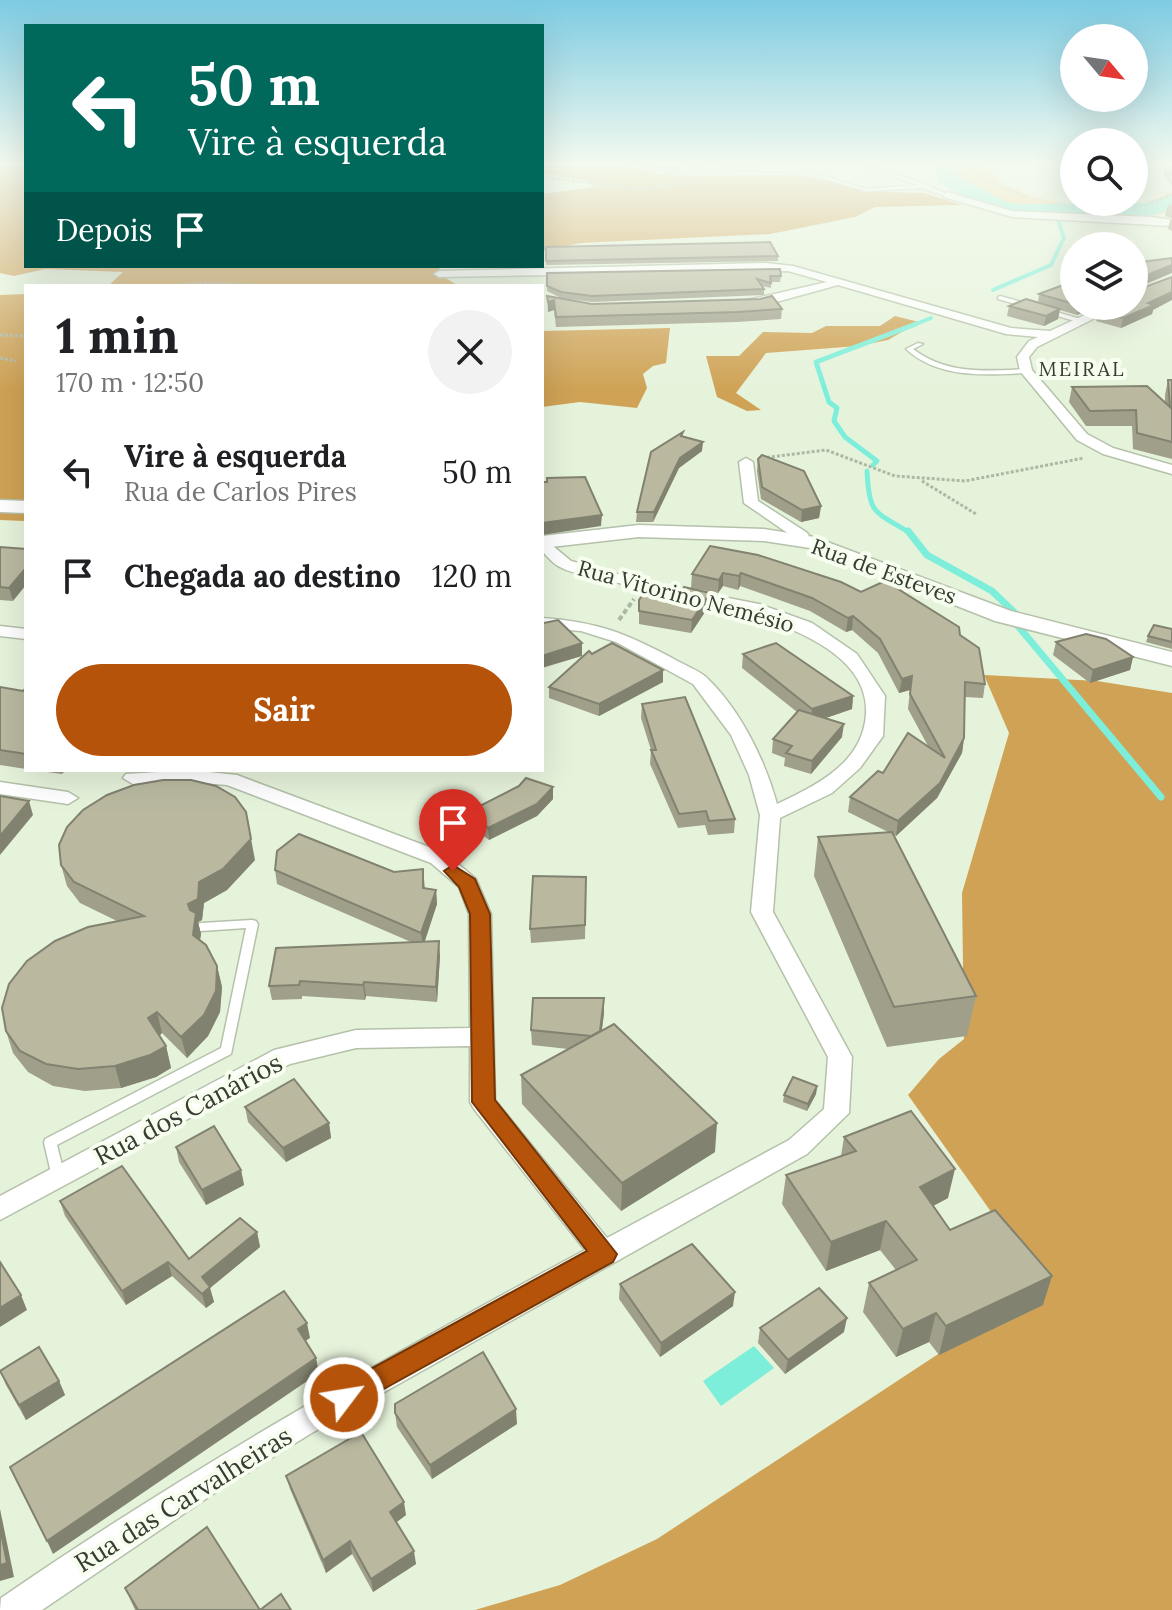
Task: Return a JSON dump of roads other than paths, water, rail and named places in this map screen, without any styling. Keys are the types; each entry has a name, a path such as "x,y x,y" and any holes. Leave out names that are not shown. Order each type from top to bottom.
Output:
{"street":[{"path":"439,274 789,268 813,281 847,284 1010,331 1052,335"},
{"path":"525,284 533,272"},
{"path":"500,273 522,284"},
{"path":"729,304 773,300 813,281"},
{"path":"1082,321 1033,344 1023,357 1026,371 1082,437 1108,451 1172,470"},
{"path":"1010,331 1033,344"},
{"path":"746,462 751,503 801,535 797,540"},
{"path":"0,506 24,507"},
{"name":"Rua de Esteves","path":"544,542 639,531 764,535 797,540 856,557 1003,616 1172,659"},
{"name":"Rua Vitorino Nemésio","path":"544,544 565,564 644,586 753,608 806,627 851,658 876,696 874,736 853,764 825,789 770,815"},
{"name":"Rua das Carvalheiras","path":"13,1610 83,1559 370,1382 798,1147 836,1113 840,1057 762,912 770,815 759,775 740,734 699,680 622,638 583,626 544,623"},
{"path":"0,631 24,634"},
{"path":"133,778 179,775 230,779 438,858 468,884 480,914 483,1102 604,1254"},
{"path":"0,788 68,798"},
{"name":"Rua dos Canários","path":"0,1209 283,1056 356,1039 482,1037"}],"lane":[{"path":"1000,298 1082,321"},
{"path":"920,344 909,349 920,359 948,369 975,373 1026,371"},
{"path":"58,1177 50,1143 227,1051 252,924 201,927"}],"water":[{"path":"754,1346 774,1368 721,1406 703,1381"}],"waterway":[{"path":"993,290 1051,265 1062,241"},
{"path":"916,324 931,318"},
{"path":"873,465 877,461 845,437 834,421 837,408 829,402 816,362 916,324"},
{"path":"911,326 916,324"},
{"path":"867,471 870,497 876,511 909,533"},
{"path":"909,533 927,555 992,591 1017,615"},
{"path":"1018,626 1161,797"}],"district":[{"name":"MEIRAL","path":"1082,368"}]}
